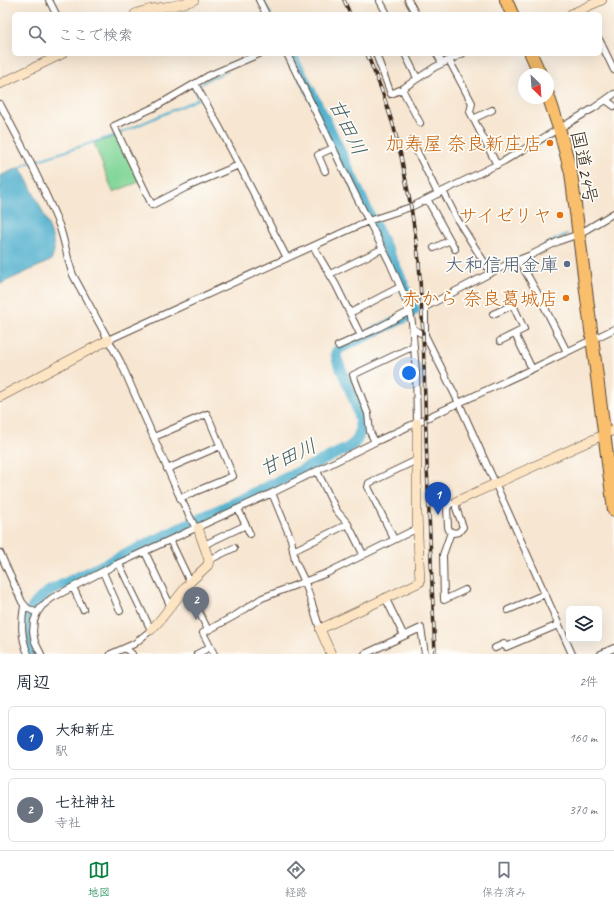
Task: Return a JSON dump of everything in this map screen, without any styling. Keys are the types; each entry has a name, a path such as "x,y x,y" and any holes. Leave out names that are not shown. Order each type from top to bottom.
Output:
{"highway":[{"path":"506,0 511,12"},
{"path":"532,56 537,68"},
{"name":"国道24号","path":"551,104 571,173 592,339 609,432 614,510"}],"street":[{"path":"49,0 55,12"},
{"path":"141,12 179,5 194,0"},
{"path":"259,0 265,12"},
{"path":"408,0 415,12"},
{"path":"586,11 602,0"},
{"path":"380,1 386,12"},
{"path":"602,45 614,70"},
{"path":"0,84 58,56"},
{"path":"239,165 187,187 152,205 114,126 196,87 208,76 254,56"},
{"path":"288,56 382,249 411,314 417,392 420,582 320,628"},
{"path":"377,56 391,94 458,56"},
{"path":"405,56 417,78"},
{"path":"439,56 445,62 472,103 470,112 497,165"},
{"path":"196,87 220,128 287,258"},
{"path":"402,89 420,123"},
{"path":"0,398 108,340 368,221 411,207 497,165 614,94"},
{"path":"606,100 614,106"},
{"path":"0,104 30,163 59,226 73,275 121,363 180,498 204,545 209,560 208,566 190,582 151,630 138,641 111,654"},
{"path":"474,119 492,110"},
{"path":"412,141 440,192 490,271"},
{"path":"325,171 318,155 333,148"},
{"path":"427,199 454,249"},
{"path":"572,654 459,403 425,335 425,307 490,271 519,260 559,240 579,234 614,213"},
{"path":"434,248 450,240"},
{"path":"313,246 330,274 361,336"},
{"path":"330,274 382,249"},
{"path":"519,260 567,352"},
{"path":"350,313 400,288"},
{"path":"493,314 512,305 524,329 500,341"},
{"path":"338,346 411,314"},
{"path":"413,329 425,335"},
{"path":"41,654 35,642 33,632 35,612 52,598 119,564 272,493 375,442 614,329"},
{"path":"515,334 532,369"},
{"path":"375,442 370,432 368,414 353,375 414,346"},
{"path":"154,437 207,414 232,476 180,498"},
{"path":"465,590 444,600 443,555 451,532 448,527 447,508 450,504 609,432"},
{"path":"167,468 220,446"},
{"path":"394,539 368,487 369,483 417,460"},
{"path":"317,471 336,510 348,524 364,554"},
{"path":"272,493 288,532 295,561 305,582 320,628 331,654"},
{"path":"451,532 456,533 463,527 456,508 457,500"},
{"path":"238,509 250,534"},
{"path":"293,551 348,524"},
{"path":"204,545 246,525"},
{"path":"214,654 203,633 272,593 305,582 418,528"},
{"path":"170,540 190,582"},
{"path":"209,560 234,548"},
{"path":"145,552 171,607"},
{"path":"0,553 26,607 35,612"},
{"path":"119,564 151,630"},
{"path":"103,572 120,611"},
{"path":"72,587 82,609"},
{"path":"183,592 196,606 208,630"},
{"path":"508,610 545,594"},
{"path":"385,597 404,636"},
{"path":"26,607 21,627 24,645 28,654"},
{"path":"495,648 504,644 506,648 558,625"},
{"path":"365,654 421,628 425,654"},
{"path":"197,654 210,647"},
{"path":"125,648 132,654"},
{"path":"600,654 614,648"}],"green space":[{"path":"118,136 139,182 113,192 94,143"}],"water":[{"path":"20,167 46,219 53,241 54,252 50,261 0,284 0,176"}],"waterway":[{"path":"263,0 270,12"},
{"name":"甘田川","path":"292,56 328,125 370,216"},
{"path":"20,168 26,164 116,135 198,99 194,89 209,79 228,71"},
{"name":"甘田川","path":"34,654 28,635 28,618 36,603 42,596 51,590 344,450 355,442 360,431 360,424 353,398 338,362 336,353 340,348 406,317 414,310 398,272 375,225"},
{"path":"537,249 567,234"},
{"path":"414,310 425,305"}],"railway":[{"path":"344,0 349,12"},
{"path":"368,56 382,91 401,156 411,207 419,261 435,654"}],"place":[{"name":"加寿屋 奈良新庄店","path":"550,143"},
{"name":"サイゼリヤ","path":"560,215"},
{"name":"大和信用金庫","path":"567,264"},
{"name":"赤から 奈良葛城店","path":"566,298"},
{"name":"大和新庄","path":"438,515"},
{"name":"七社神社","path":"196,620"}]}
